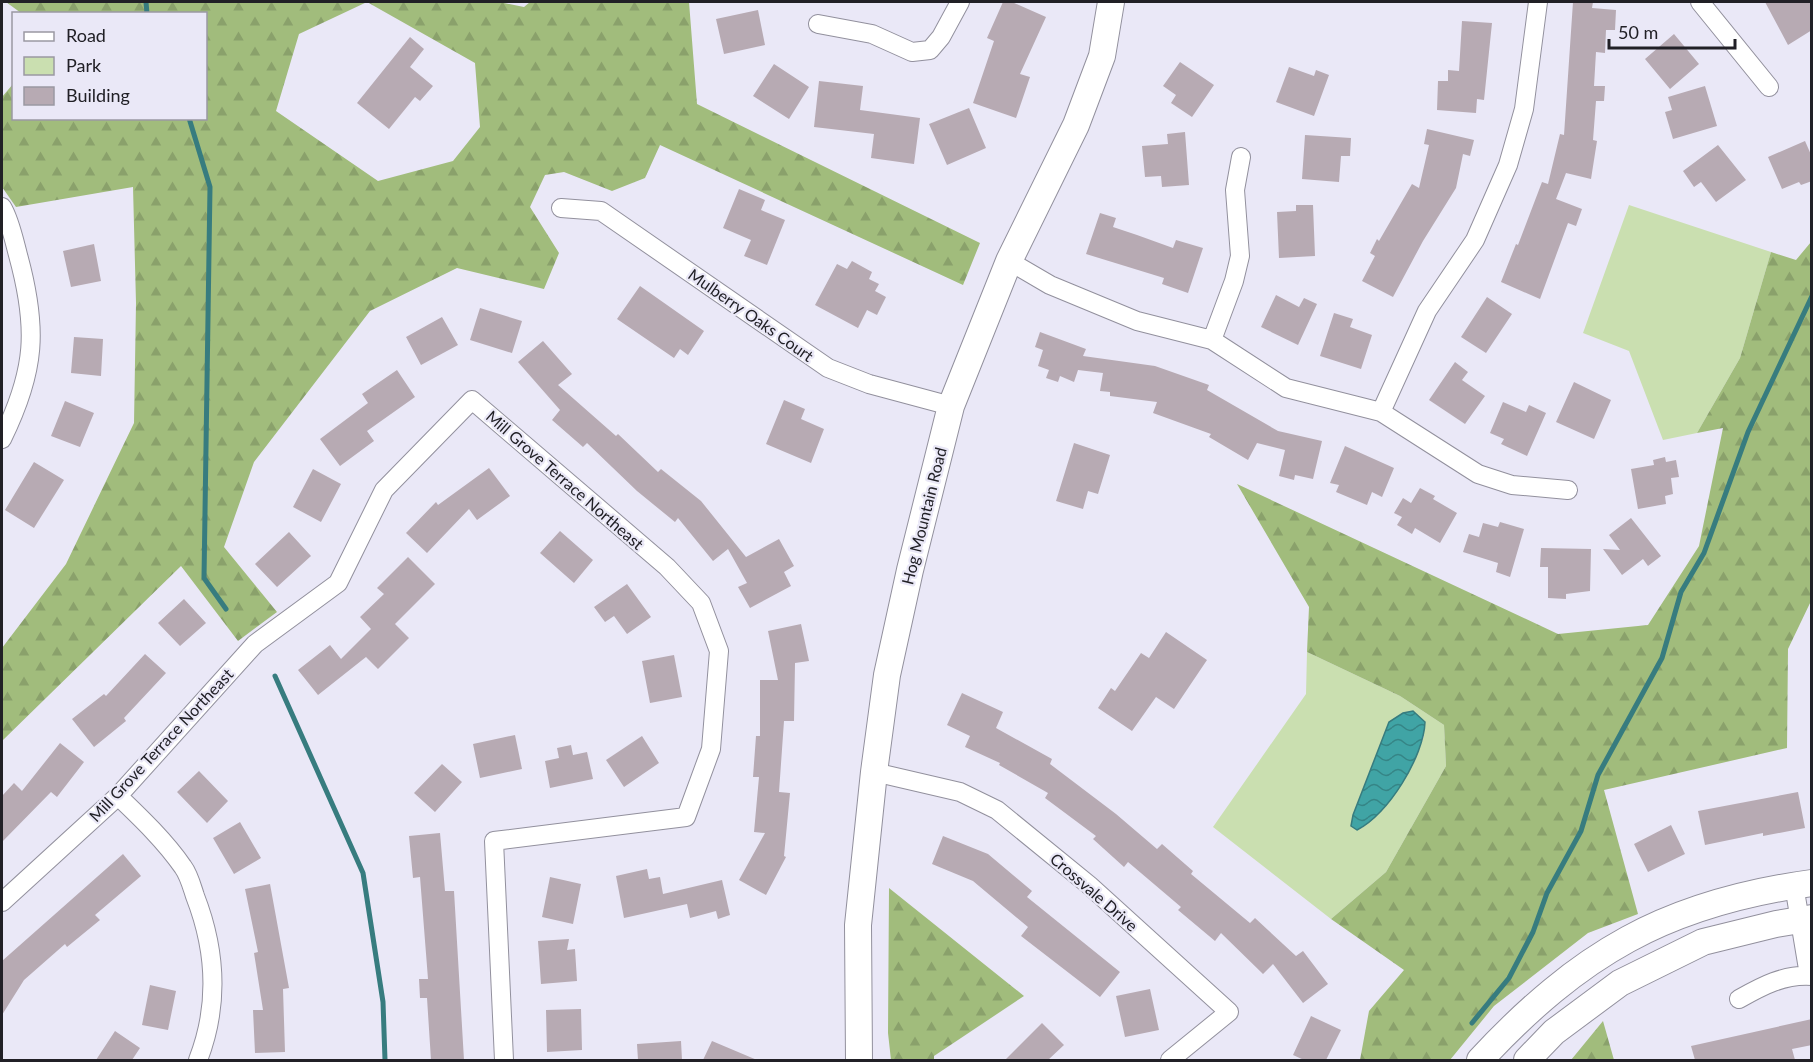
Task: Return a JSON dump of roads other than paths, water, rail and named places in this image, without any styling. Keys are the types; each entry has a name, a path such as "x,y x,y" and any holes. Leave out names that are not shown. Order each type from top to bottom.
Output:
{"street":[{"path":"818,24 872,34 912,52 930,50 941,37 960,2"},
{"name":"Hog Mountain Road","path":"859,1060 858,925 873,772 887,675 910,570 951,406 1009,261 1076,125 1102,56 1111,2"},
{"path":"1381,411 1427,311 1475,240 1508,165 1524,109 1538,2"},
{"path":"1700,2 1769,87"},
{"path":"1212,340 1234,281 1240,256 1235,190 1241,157"},
{"path":"2,207 27,287 32,323 31,358 11,420 2,439"},
{"name":"Mulberry Oaks Court","path":"561,208 601,211 828,368 869,384 951,406"},
{"path":"1009,261 1050,285 1137,321 1212,340 1286,388 1381,411 1478,474 1512,485 1568,490"},
{"name":"Mill Grove Terrace Northeast","path":"2,902 118,796 255,644 338,583 384,490 472,400 667,567 701,603 719,651 711,748 686,817 494,841 504,1060"},
{"name":"Crossvale Drive","path":"873,772 960,792 998,810 1089,885 1229,1012 1170,1060"},
{"path":"118,796 152,830 184,868 207,926 214,985 207,1036 198,1060"},
{"path":"1480,1060 1521,1017 1572,973 1632,936 1690,910 1761,890 1803,884 1810,975 1797,975 1767,984 1739,999"},
{"path":"1527,1060 1554,1032 1630,978 1702,942 1806,919"}],"water":[{"path":"1413,711 1425,722 1423,736 1411,767 1381,812 1357,830 1351,826 1353,815 1389,722 1403,713"}],"waterway":[{"path":"146,2 147,12"},
{"path":"190,120 210,187 204,578 226,609"},
{"path":"1472,1023 1509,978 1533,932 1547,893 1581,831 1598,775 1662,658 1681,592 1704,553 1748,432 1812,296"},
{"path":"275,676 363,873 383,1002 385,1060"}]}
